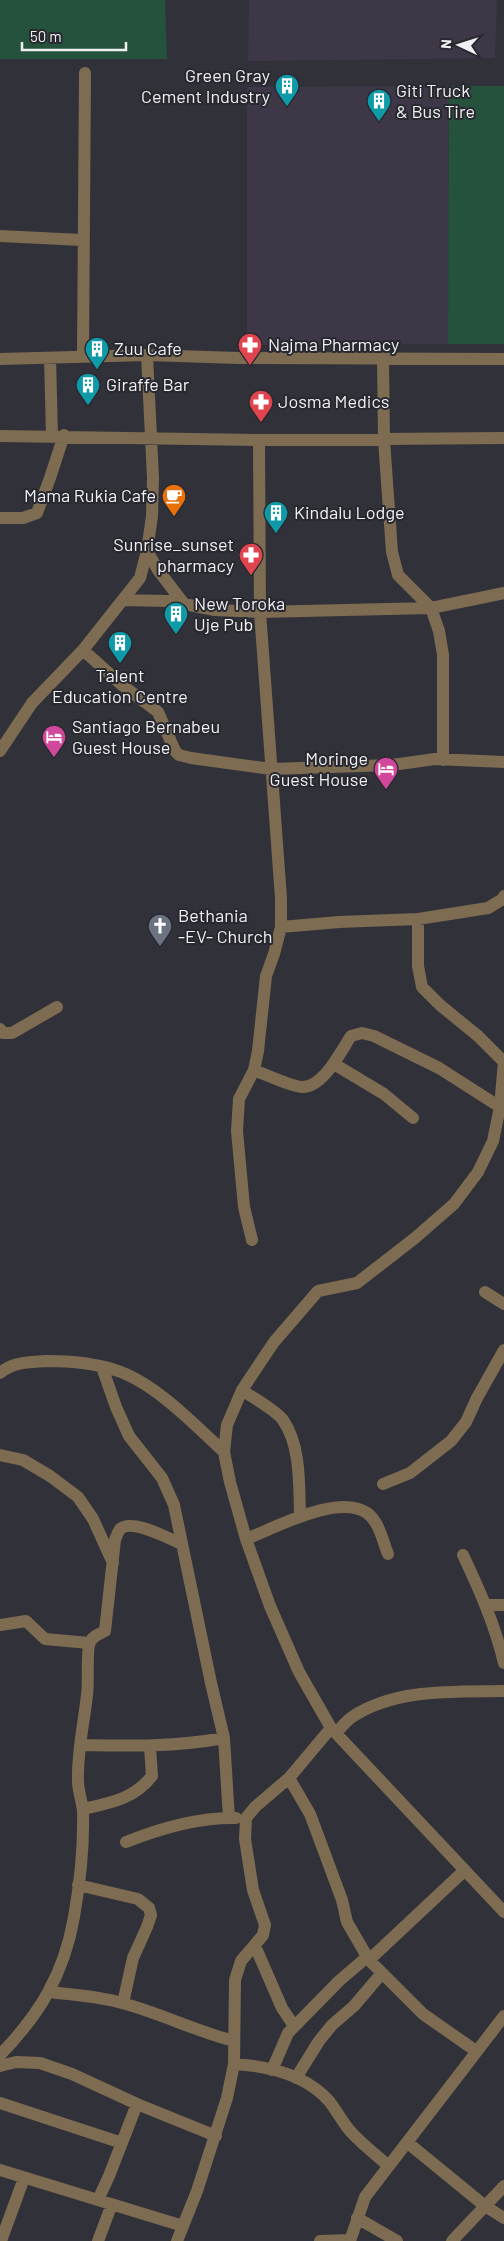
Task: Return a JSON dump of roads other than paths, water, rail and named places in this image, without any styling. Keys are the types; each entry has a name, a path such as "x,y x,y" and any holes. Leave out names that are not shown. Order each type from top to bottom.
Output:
{"street":[{"path":"83,357 82,240 85,73"},
{"path":"0,236 82,240"},
{"path":"0,751 32,703 83,650 140,578 147,551 152,516 153,478 147,355"},
{"path":"0,359 147,355 504,359"},
{"path":"0,518 23,518 37,513 50,478 58,435 50,358"},
{"path":"383,359 384,440 392,552 398,575 431,608 439,631 443,655 443,760"},
{"path":"0,436 58,435 259,440 504,438"},
{"path":"252,1240 244,1207 238,1131 239,1099 254,1070 258,1051 266,976 281,927 281,898 260,612 259,440"},
{"path":"147,551 184,604"},
{"path":"123,600 168,601 215,610 260,612 431,608 504,593"},
{"path":"83,650 158,712 170,735 172,745 179,755 214,762 271,769 367,767 443,760 504,762"},
{"path":"281,927 338,922 418,919 488,908 504,901"},
{"path":"418,919 418,966 422,987 440,1006 478,1036 504,1061 500,1107 493,1141 478,1172 454,1204 415,1238 357,1283 318,1291 274,1342 242,1390 227,1425 224,1452 230,1482 246,1539 270,1606 299,1672 333,1730 504,1912"},
{"path":"0,1030 12,1033 57,1007"},
{"path":"254,1070 301,1087 312,1086 334,1064 351,1036 362,1033 374,1036 439,1068 500,1107"},
{"path":"334,1064 384,1094 413,1118"},
{"path":"485,1292 504,1304"},
{"path":"383,1484 410,1473 451,1441 466,1422 504,1350"},
{"path":"0,1373 24,1362 59,1361 102,1367 131,1377 157,1393 224,1452"},
{"path":"102,1367 129,1436 162,1478 174,1505 224,1738 229,1818"},
{"path":"242,1390 282,1419 293,1441 298,1473 300,1515"},
{"path":"0,1455 23,1460 50,1476 78,1497 93,1519 113,1563"},
{"path":"246,1539 284,1524 300,1515 316,1510 353,1508 368,1514 377,1526 388,1554"},
{"path":"0,2055 19,2035 50,1992 64,1958 74,1918 82,1848 83,1809 78,1782 80,1744 88,1694 89,1644 96,1635 105,1631 115,1540 120,1530 127,1526 141,1527 182,1544"},
{"path":"463,1555 486,1605 497,1635 504,1664"},
{"path":"486,1605 504,1605"},
{"path":"0,1625 26,1621 45,1639 89,1644"},
{"path":"177,2241 228,2098 234,2064 235,1980 241,1962 263,1935 264,1925 253,1890 245,1839 246,1818 255,1807 289,1778 333,1730 352,1717 380,1704 410,1695 504,1691"},
{"path":"80,1744 150,1747 192,1744 224,1738"},
{"path":"83,1809 119,1801 137,1792 152,1776 150,1747"},
{"path":"289,1778 310,1814 342,1900 347,1922 368,1959 423,2014 476,2051"},
{"path":"126,1842 160,1828 216,1818 246,1818"},
{"path":"272,2070 288,2033 294,2026 340,1981 368,1959 465,1870"},
{"path":"78,1885 138,1899 149,1908 151,1915 133,1958 123,2003"},
{"path":"254,1946 282,2008 294,2026"},
{"path":"296,2078 327,2030 354,2006 382,1974"},
{"path":"50,1992 101,1998 123,2003 206,2034 234,2041"},
{"path":"320,2241 350,2240 365,2197 504,2016"},
{"path":"0,2066 16,2062 40,2063 72,2074 137,2104 216,2136"},
{"path":"234,2064 272,2070 296,2078 328,2101 353,2134 389,2166"},
{"path":"0,2103 122,2143"},
{"path":"98,2200 110,2176 137,2104"},
{"path":"408,2143 485,2206 504,2218"},
{"path":"0,2170 183,2226"},
{"path":"1,2241 24,2178"},
{"path":"452,2241 504,2186"},
{"path":"98,2241 112,2204"},
{"path":"357,2218 397,2241"}],"place":[{"name":"Green Gray Cement Industry","path":"287,107"},
{"name":"Giti Truck & Bus Tire","path":"379,122"},
{"name":"Najma Pharmacy","path":"250,366"},
{"name":"Zuu Cafe","path":"97,370"},
{"name":"Giraffe Bar","path":"88,406"},
{"name":"Josma Medics","path":"261,423"},
{"name":"Mama Rukia Cafe","path":"174,517"},
{"name":"Kindalu Lodge","path":"276,534"},
{"name":"Sunrise_sunset pharmacy","path":"251,576"},
{"name":"New Toroka Uje Pub","path":"176,635"},
{"name":"Talent Education Centre","path":"120,664"},
{"name":"Santiago Bernabeu Guest House","path":"54,758"},
{"name":"Moringe Guest House","path":"386,790"},
{"name":"Bethania -EV- Church","path":"160,947"}]}
